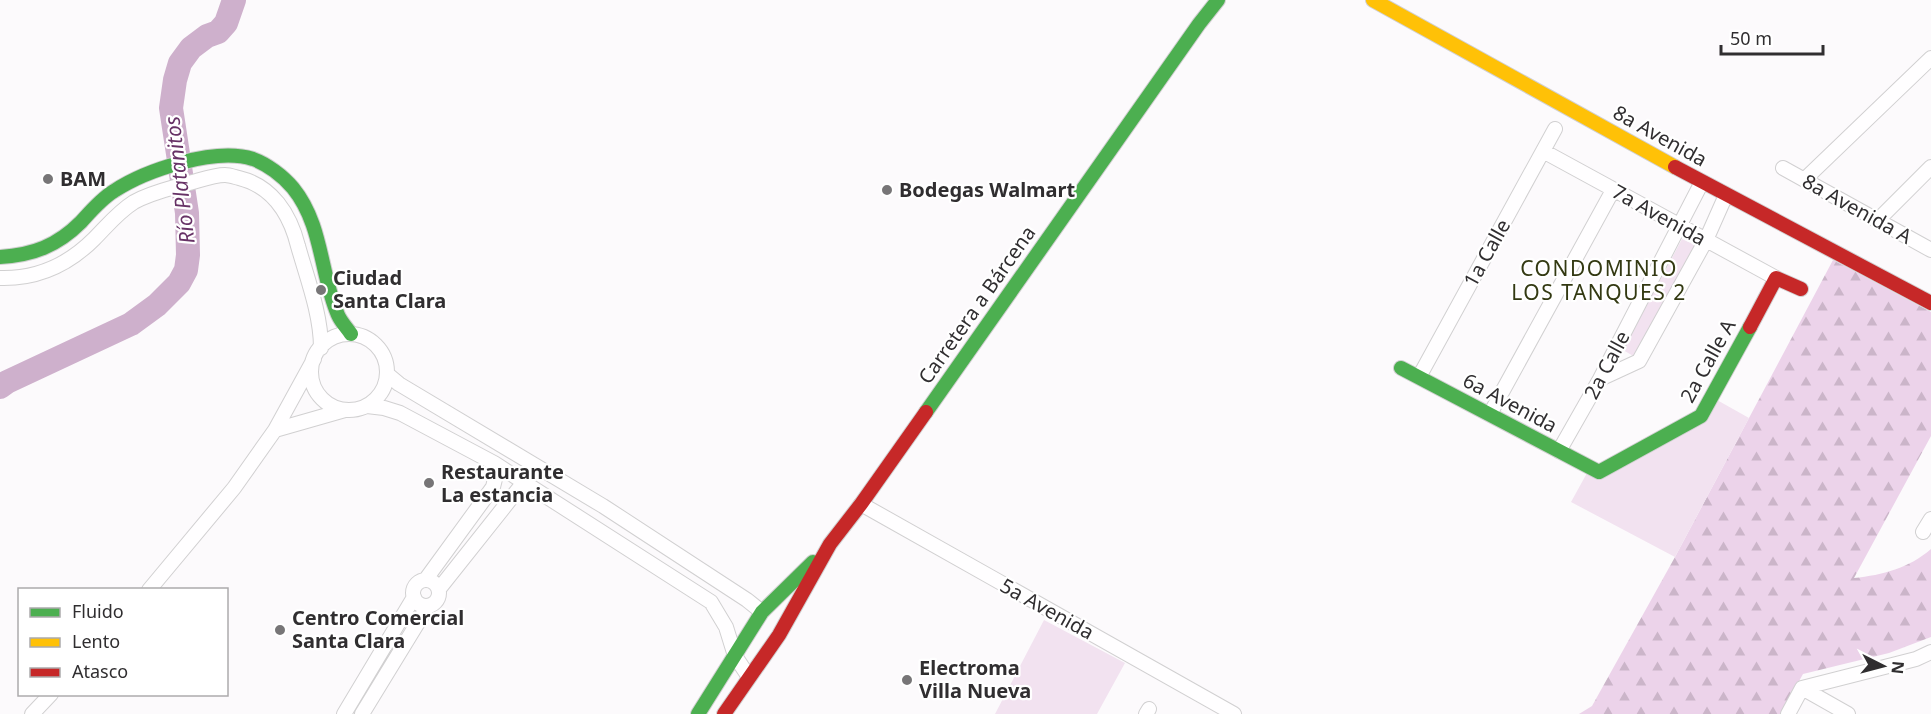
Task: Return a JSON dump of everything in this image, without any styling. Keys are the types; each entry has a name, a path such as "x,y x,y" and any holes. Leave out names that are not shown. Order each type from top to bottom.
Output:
{"street":[{"name":"Carretera a Bárcena","path":"724,714 791,614 831,544 1218,0"},
{"name":"8a Avenida","path":"1373,0 1702,182 1931,303"},
{"path":"1805,179 1931,58"},
{"name":"1a Calle","path":"1419,377 1555,129"},
{"name":"7a Avenida","path":"1543,151 1776,278"},
{"path":"0,257 23,255 48,248 66,236 94,206 138,177 215,156 252,159 273,170 294,188 310,220 339,317 351,334"},
{"name":"8a Avenida A","path":"1783,168 1878,220 1929,244"},
{"path":"1878,220 1931,168"},
{"path":"0,278 31,276 62,263 84,248 125,209 136,201 160,191 226,175 250,181 271,195 285,211 295,233 321,336 312,372 314,386 321,398 332,406 345,410"},
{"name":"2a Calle","path":"1558,451 1600,380 1702,182"},
{"path":"1490,414 1613,190"},
{"path":"1600,380 1640,360 1706,240 1726,195"},
{"path":"1776,278 1801,290"},
{"name":"2a Calle A","path":"1599,472 1701,416 1776,278"},
{"path":"151,588 234,488 275,430 317,353 337,336 351,334 369,340 379,349 385,361 387,374 381,392 367,406 275,430"},
{"name":"6a Avenida","path":"1401,368 1599,472"},
{"path":"387,374 399,384 603,506 762,612 791,614"},
{"path":"367,406 400,413 494,464 711,602 726,627 735,656 749,677"},
{"path":"344,714 414,597 416,585 426,579 492,487 496,475 494,464"},
{"path":"439,589 524,482"},
{"name":"5a Avenida","path":"861,504 1234,714"},
{"path":"1923,532 1931,519"},
{"name":"Carretera a Bárcena","path":"698,714 762,612 831,544"},
{"path":"362,714 428,606 436,602 439,596 439,589 435,582 426,579"},
{"path":"414,597 418,603 428,606"},
{"path":"762,612 767,652"},
{"path":"1788,714 1802,688 1916,659 1931,652"},
{"path":"1916,659 1931,668"},
{"path":"1802,688 1848,714"},
{"path":"32,714 49,696"}],"green space":[{"path":"1833,260 1931,312 1931,436 1854,578 1895,570 1923,556 1931,549 1931,637 1889,653 1803,674 1781,714 1579,714 1592,706 1675,557"}],"shaded area":[{"path":"1682,239 1695,245 1635,357 1623,350"},
{"path":"1717,400 1749,418 1675,557 1571,502 1587,473"},
{"path":"1044,620 1125,663 1097,714 995,714"}],"waterway":[{"name":"Río Platanitos","path":"0,387 131,324 157,305 179,283 186,270 188,255 187,213 171,108 175,80 180,63 191,48 207,36 218,32 226,23 234,0"}],"traffic: fast":[{"path":"926,412 1218,0"},
{"path":"0,257 23,254 54,243 81,222 109,194 162,168 201,158 220,156 253,159 280,175 303,202 316,234 332,299 339,318 351,334"},
{"path":"1401,368 1599,472 1701,416 1750,327"},
{"path":"698,714 762,612 813,562"}],"traffic: slow":[{"path":"1373,0 1675,167"}],"traffic: jam":[{"path":"1675,167 1931,303"},
{"path":"1750,327 1776,278 1801,289"},
{"path":"724,714 779,635 830,544 926,412"}],"place":[{"name":"BAM","path":"48,179"},
{"name":"Bodegas Walmart","path":"887,190"},
{"name":"Ciudad Santa Clara","path":"321,290"},
{"name":"Restaurante La estancia","path":"429,483"},
{"name":"Centro Comercial Santa Clara","path":"280,630"},
{"name":"Electroma Villa Nueva","path":"907,680"}],"district":[{"name":"CONDOMINIO LOS TANQUES 2","path":"1599,281"}]}
